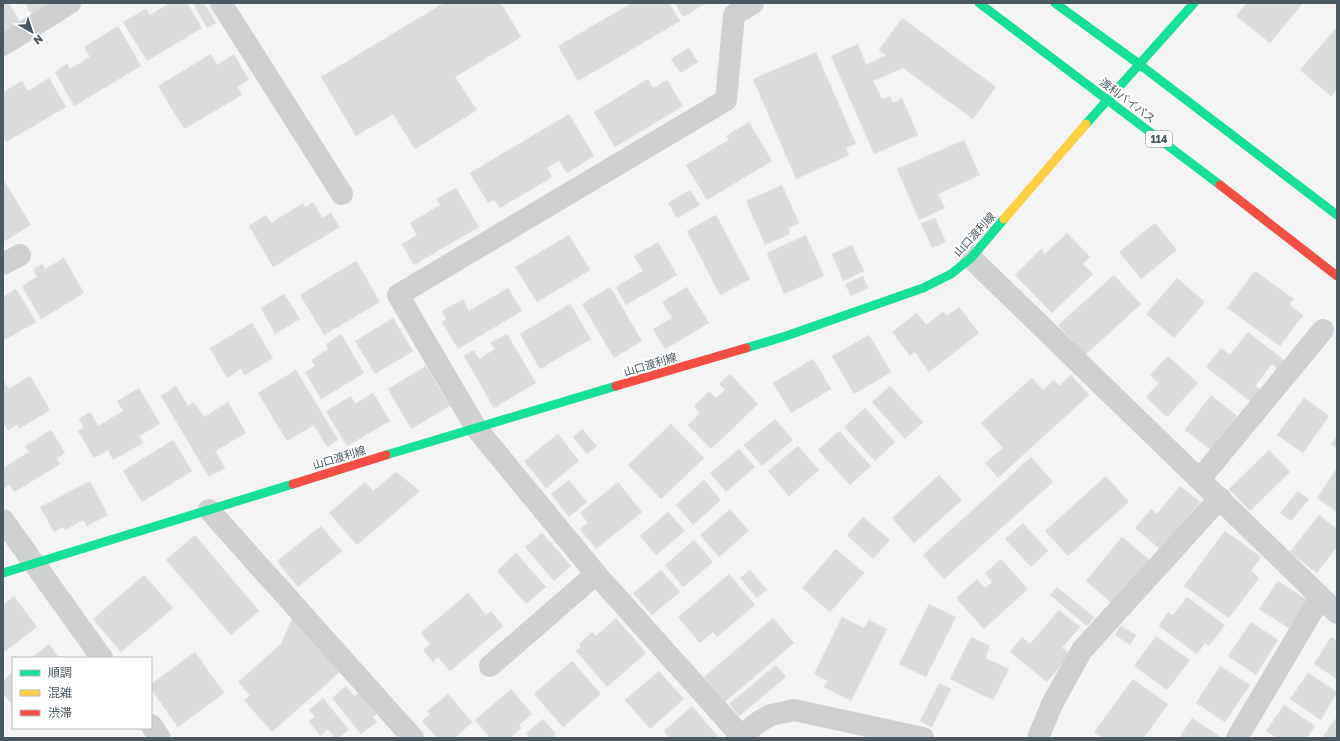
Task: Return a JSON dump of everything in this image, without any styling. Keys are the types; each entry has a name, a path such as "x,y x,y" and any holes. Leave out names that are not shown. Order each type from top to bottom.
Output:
{"main road":[{"name":"渡利バイパス","path":"979,3 1108,99 1337,276"},
{"path":"1055,3 1139,64 1337,215"},
{"name":"山口渡利線","path":"3,573 476,428 786,336 923,288 951,274 971,258 1108,99 1194,3"}],"street":[{"path":"3,45 70,3"},
{"path":"221,3 342,194"},
{"path":"753,3 734,15 726,100 398,295 476,428 596,574 744,738 751,728 760,721 771,715 794,710 912,737"},
{"path":"971,258 1337,613"},
{"path":"1200,479 1322,330"},
{"path":"1038,738 1052,704 1082,650 1220,498"},
{"path":"209,510 413,738"},
{"path":"3,520 101,657"},
{"path":"490,666 596,574"},
{"path":"1237,738 1320,598"},
{"path":"152,726 160,738"}],"building":[{"path":"3,3 9,3 20,22 3,32"},
{"path":"25,3 56,3 33,17"},
{"path":"170,3 187,3 202,28 147,61 123,22 146,9 150,15"},
{"path":"193,3 204,3 216,23 207,28"},
{"path":"444,3 501,3 521,37 455,77 477,110 415,149 393,114 356,136 321,77"},
{"path":"632,3 669,3 680,21 578,81 558,46"},
{"path":"675,3 706,3 683,17"},
{"path":"1247,3 1303,3 1270,43 1236,16"},
{"path":"902,18 996,87 973,119 903,68 873,81 882,99 890,96 893,103 902,98 918,135 874,154 831,56 858,44 866,65 886,55 879,50"},
{"path":"118,26 141,66 74,106 55,72 67,64 70,69 90,57 84,47"},
{"path":"1337,27 1337,89 1331,96 1300,70"},
{"path":"689,48 698,62 680,73 671,59"},
{"path":"816,52 856,144 846,148 849,155 796,179 753,79"},
{"path":"211,54 217,65 234,54 249,80 237,87 242,95 184,129 158,86"},
{"path":"49,78 66,107 6,142 3,136 3,92 22,81 28,91"},
{"path":"648,79 653,88 667,80 683,106 615,147 594,112"},
{"path":"569,114 594,156 567,173 559,161 547,168 552,177 500,208 494,200 488,203 470,173"},
{"path":"749,122 772,161 707,200 686,165 729,140 726,136"},
{"path":"964,140 980,175 938,194 945,208 919,220 897,169"},
{"path":"3,179 31,225 3,242"},
{"path":"782,185 799,223 788,228 790,234 765,245 746,201"},
{"path":"456,188 479,227 414,265 402,244 417,235 410,223 440,205 436,199"},
{"path":"690,190 700,205 677,218 668,203"},
{"path":"313,202 322,218 331,213 340,227 273,267 249,226 266,215 271,223 303,203 305,207"},
{"path":"716,215 750,279 720,295 687,231"},
{"path":"935,218 946,242 932,248 921,223"},
{"path":"1155,223 1177,250 1141,279 1119,252"},
{"path":"1067,233 1090,257 1083,264 1093,274 1052,313 1015,275 1041,249 1045,254"},
{"path":"569,235 590,270 537,302 515,267"},
{"path":"806,235 824,276 784,294 767,253"},
{"path":"658,242 677,275 626,305 616,287 643,271 634,256"},
{"path":"852,245 864,271 843,281 832,254"},
{"path":"64,258 84,293 41,319 22,286 37,277 33,270 42,264 45,269"},
{"path":"356,261 380,302 324,335 300,295"},
{"path":"1255,271 1294,299 1289,305 1303,315 1280,346 1227,308"},
{"path":"1114,275 1141,304 1085,355 1058,325"},
{"path":"863,276 868,288 851,296 845,284"},
{"path":"1177,278 1205,302 1174,338 1146,314"},
{"path":"610,287 642,341 614,358 582,304"},
{"path":"687,287 709,323 665,349 653,329 672,318 662,302"},
{"path":"508,288 522,311 458,349 442,322 446,319 442,311 463,299 469,311"},
{"path":"16,289 36,322 3,341 3,297"},
{"path":"284,294 300,319 275,334 261,308"},
{"path":"570,304 591,339 540,369 520,334"},
{"path":"959,307 979,333 929,372 915,352 910,356 892,332 917,313 926,325 943,312 947,316"},
{"path":"393,318 413,351 375,374 355,341"},
{"path":"252,323 273,358 245,375 241,369 227,378 210,348"},
{"path":"1248,332 1284,360 1277,369 1272,364 1255,386 1261,390 1251,402 1206,367 1221,348 1230,355"},
{"path":"341,334 364,373 321,399 305,372 315,366 311,360 328,349 326,344"},
{"path":"507,334 536,383 494,408 464,356 474,350 479,359 495,349 490,343"},
{"path":"869,335 891,372 854,394 832,356"},
{"path":"1168,356 1198,383 1167,417 1146,397 1159,383 1150,375"},
{"path":"813,359 831,389 791,413 773,383"},
{"path":"426,366 450,406 411,429 388,389"},
{"path":"296,370 338,440 327,447 314,425 287,441 258,393"},
{"path":"730,374 758,404 711,449 688,425 700,413 694,406 709,391 716,398 725,390 719,384"},
{"path":"1071,375 1089,395 998,478 985,463 1003,448 981,423 1032,378 1043,390 1054,380 1059,386"},
{"path":"30,376 50,410 19,429 17,425 8,430 5,425 3,427 3,380 9,389"},
{"path":"176,386 188,406 194,402 204,417 228,402 246,433 215,451 225,468 209,477 161,396"},
{"path":"890,386 923,422 905,439 872,402"},
{"path":"139,388 160,424 139,436 143,443 113,460 108,450 94,458 78,431 84,428 79,419 90,412 98,426 123,411 117,401"},
{"path":"373,393 390,421 347,446 326,411 351,396 355,404"},
{"path":"1211,395 1237,416 1211,450 1185,430"},
{"path":"1304,398 1329,416 1303,453 1277,435"},
{"path":"865,408 895,442 875,461 844,427"},
{"path":"775,419 793,440 762,466 744,445"},
{"path":"671,424 704,458 661,499 628,465"},
{"path":"582,429 597,446 587,454 573,437"},
{"path":"51,430 65,453 57,458 60,464 14,492 10,485 3,489 3,468 29,452 25,446"},
{"path":"839,431 871,466 850,485 818,450"},
{"path":"558,434 579,461 546,488 524,461"},
{"path":"1337,436 1337,449 1331,444"},
{"path":"173,440 192,471 142,502 123,471"},
{"path":"798,446 819,470 789,496 768,471"},
{"path":"739,449 755,467 726,492 710,473"},
{"path":"1269,450 1290,472 1250,511 1229,489"},
{"path":"1031,457 1053,482 944,579 923,555"},
{"path":"1337,468 1337,512 1317,498"},
{"path":"396,472 420,491 357,545 329,513 365,482 373,491"},
{"path":"939,475 962,500 914,543 892,518"},
{"path":"1106,476 1129,502 1068,556 1045,531"},
{"path":"569,480 587,502 569,517 551,494"},
{"path":"704,480 721,500 693,525 676,505"},
{"path":"90,481 108,515 87,526 83,520 65,530 63,527 54,532 40,507"},
{"path":"618,482 642,512 596,549 580,529 588,523 580,513"},
{"path":"1180,486 1200,502 1161,550 1135,528 1151,509 1157,514"},
{"path":"1298,491 1309,499 1291,521 1280,513"},
{"path":"730,509 749,531 719,557 700,535"},
{"path":"668,512 685,531 656,555 640,536"},
{"path":"1319,515 1337,529 1337,547 1317,573 1290,552"},
{"path":"863,517 890,540 873,559 847,535"},
{"path":"1023,523 1048,551 1031,567 1005,539"},
{"path":"321,526 342,551 298,587 277,561"},
{"path":"1225,531 1261,557 1251,571 1259,578 1229,618 1184,586"},
{"path":"542,533 571,566 554,581 525,547"},
{"path":"195,535 259,611 231,635 166,560"},
{"path":"1122,537 1150,560 1113,604 1086,581"},
{"path":"694,540 713,562 683,587 665,565"},
{"path":"836,549 864,573 830,612 802,588"},
{"path":"516,553 546,587 526,604 497,571"},
{"path":"1001,559 1028,589 984,629 956,598 977,579 985,588 992,582 985,573"},
{"path":"661,570 680,592 652,615 633,593"},
{"path":"750,570 767,590 757,598 740,578"},
{"path":"729,574 755,605 717,637 713,632 700,643 678,617"},
{"path":"144,575 173,608 121,652 93,619"},
{"path":"1278,581 1309,601 1290,629 1259,609"},
{"path":"1057,587 1094,617 1087,626 1050,595"},
{"path":"468,593 486,615 491,611 503,626 450,671 438,657 433,662 423,650 430,644 421,633"},
{"path":"14,596 37,627 3,653 3,605"},
{"path":"1187,597 1225,625 1209,646 1205,643 1197,654 1159,626 1168,612 1173,615"},
{"path":"929,604 956,617 926,677 899,664"},
{"path":"1059,610 1080,627 1062,648 1070,654 1047,682 1010,652 1022,637 1030,644"},
{"path":"293,616 341,671 272,732 244,700 250,695 238,682 281,644"},
{"path":"842,617 864,628 869,620 887,629 851,701 824,687 828,681 814,674"},
{"path":"616,618 646,653 607,687 576,651 581,647 579,644 592,632 596,636"},
{"path":"773,618 794,643 725,702 704,677"},
{"path":"1251,622 1278,640 1256,675 1228,656"},
{"path":"1121,626 1136,635 1130,645 1115,635"},
{"path":"1156,636 1190,660 1167,690 1134,666"},
{"path":"971,637 990,646 985,658 1009,669 993,700 950,679"},
{"path":"1331,637 1337,641 1337,679 1314,664"},
{"path":"49,644 58,657 32,657"},
{"path":"195,652 224,693 178,727 152,690 152,683"},
{"path":"572,661 601,694 563,727 534,694"},
{"path":"776,665 786,677 739,716 729,704"},
{"path":"1220,666 1250,685 1225,722 1196,703"},
{"path":"659,671 684,699 650,729 625,700"},
{"path":"12,673 12,705 3,693 3,680"},
{"path":"1308,673 1337,692 1321,720 1290,699"},
{"path":"1133,679 1168,704 1144,738 1103,738 1094,732"},
{"path":"939,683 951,689 932,727 920,721"},
{"path":"346,686 354,696 361,691 378,713 373,717 377,722 361,734 332,698"},
{"path":"511,689 532,714 519,725 521,728 510,738 490,738 475,720"},
{"path":"448,694 472,722 455,738 437,738 422,721 430,714 427,711"},
{"path":"323,698 349,730 338,738 335,738 328,729 320,736 309,721 315,717 309,710"},
{"path":"1284,705 1315,726 1307,738 1277,738 1266,731"},
{"path":"692,706 719,738 669,738 664,731"},
{"path":"1192,718 1222,738 1179,738"},
{"path":"543,719 556,734 552,738 530,738 526,733"},
{"path":"1335,719 1337,720 1337,738 1322,738"}],"traffic: fast":[{"path":"979,3 1220,185"},
{"path":"1055,3 1139,64 1337,215"},
{"path":"1086,124 1194,3"},
{"path":"746,348 786,336 923,288 951,274 971,258 1004,219"},
{"path":"386,455 616,386"},
{"path":"3,573 293,484"}],"traffic: slow":[{"path":"1004,219 1086,124"}],"traffic: jam":[{"path":"1220,185 1337,276"},
{"path":"616,386 746,348"},
{"path":"293,484 386,455"}]}
